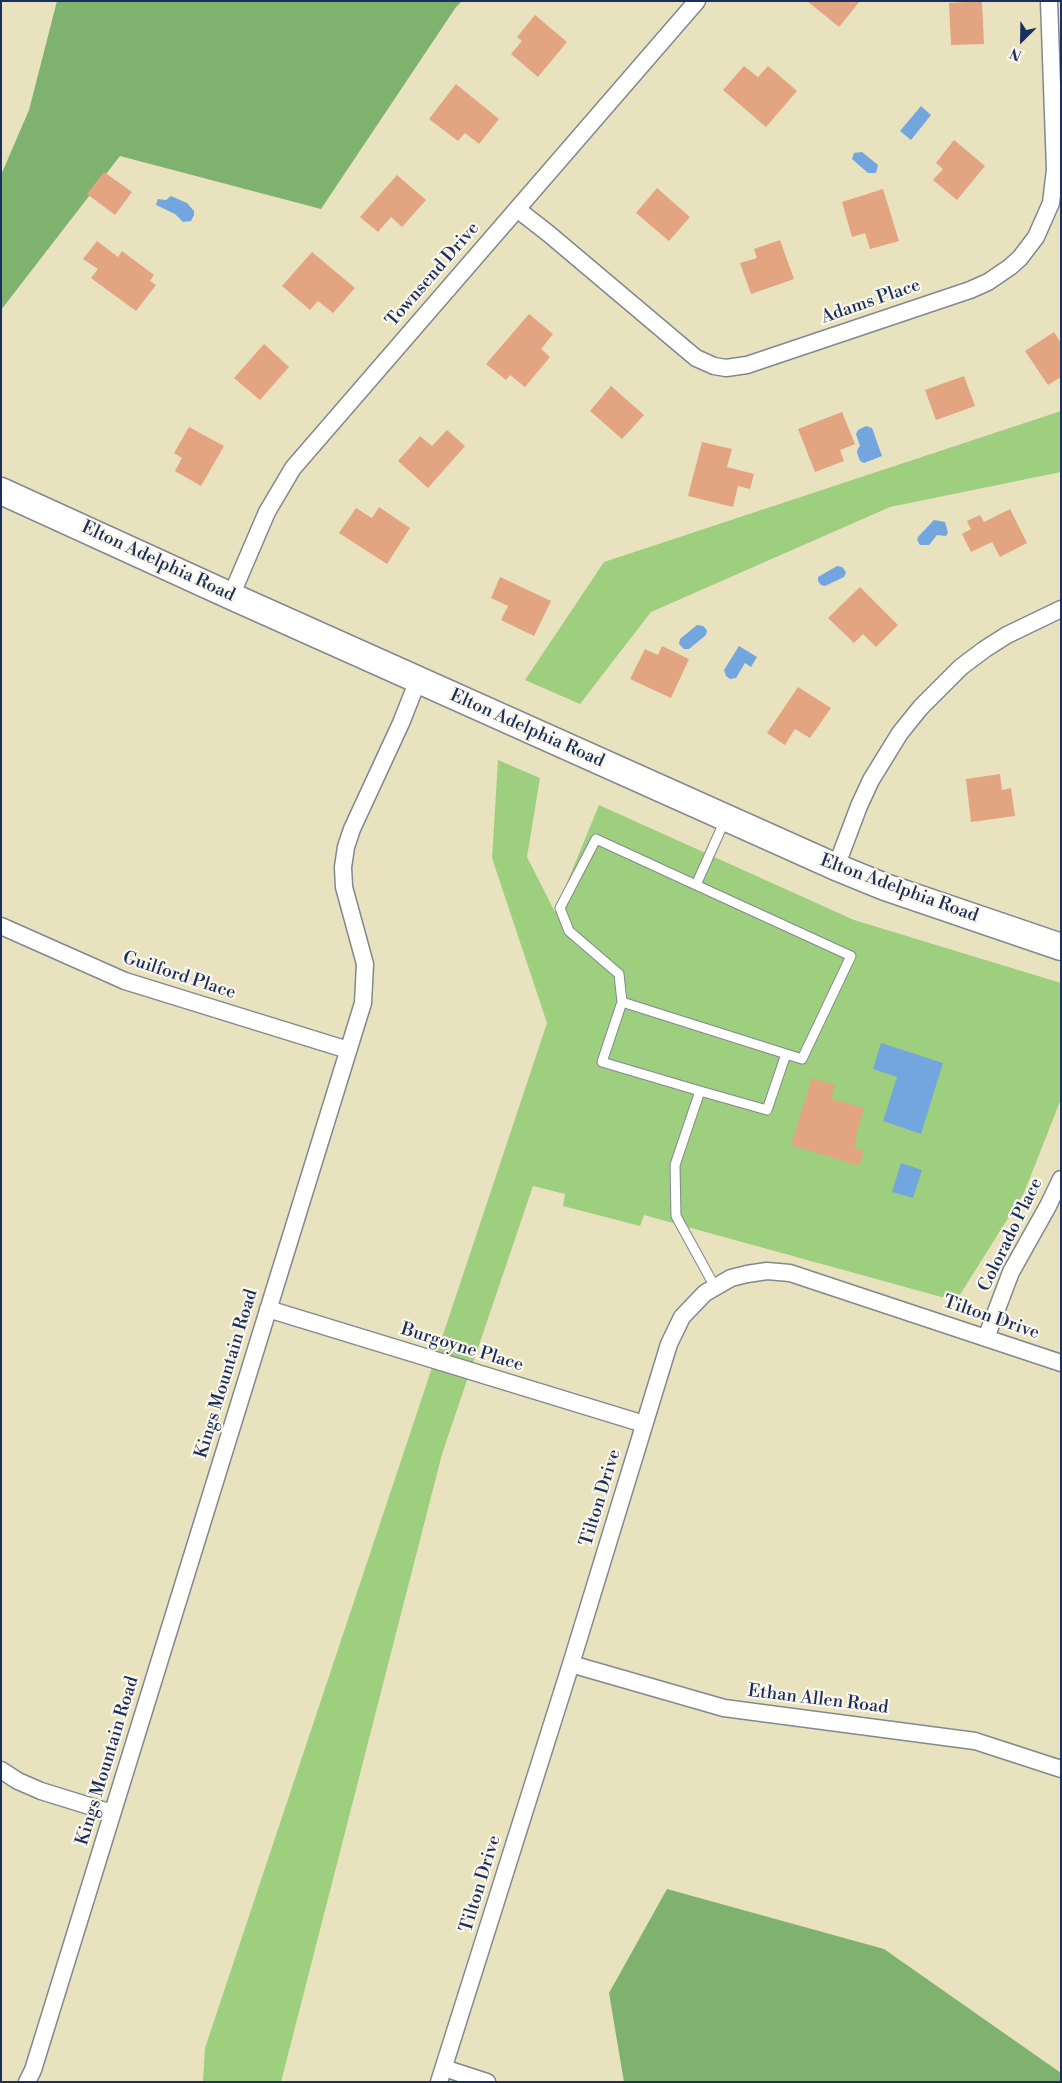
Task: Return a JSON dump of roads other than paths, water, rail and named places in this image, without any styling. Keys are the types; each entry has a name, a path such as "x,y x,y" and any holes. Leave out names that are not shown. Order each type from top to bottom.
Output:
{"main road":[{"name":"Elton Adelphia Road","path":"1,491 836,867 884,887 1061,947"}],"street":[{"name":"Townsend Drive","path":"231,596 267,512 293,468 697,1"},
{"name":"Adams Place","path":"517,209 696,358 714,366 726,368 747,365 970,290 988,282 1020,258 1036,237 1051,203 1055,170 1049,1"},
{"path":"836,867 871,780 895,740 921,707 961,667 985,649 1007,635 1061,609"},
{"name":"Kings Mountain Road","path":"28,2082 363,1004 365,973 362,950 344,887 343,867 346,847 352,829 401,723 418,680"},
{"name":"Guilford Place","path":"1,926 125,981 348,1050"},
{"name":"Colorado Place","path":"986,1338 1011,1272 1061,1179"},
{"name":"Tilton Drive","path":"442,2075 669,1344 675,1329 697,1300 731,1278 767,1271 790,1273 1061,1363"},
{"name":"Burgoyne Place","path":"268,1309 644,1424"},
{"name":"Ethan Allen Road","path":"571,1664 724,1708 975,1741 1061,1769"},
{"path":"1,1770 18,1781 41,1791 112,1813"},
{"path":"442,2075 486,2082"}],"lane":[{"path":"696,885 726,818"},
{"path":"622,1002 802,1059 851,956 596,840 560,908 569,931 619,974 622,1002 602,1062 767,1110 786,1054"},
{"path":"700,1091 675,1165 676,1216 715,1287"}],"water":[{"path":"921,106 931,115 911,140 900,131"},
{"path":"862,152 878,165 876,173 868,173 852,159 854,153"},
{"path":"171,196 187,203 194,211 191,221 183,222 175,214 156,205 158,199 166,200"},
{"path":"866,426 872,428 882,456 864,463 860,461 857,453 860,446 856,434 858,430"},
{"path":"934,520 945,522 948,533 946,536 937,535 929,545 920,545 917,540 918,537"},
{"path":"837,566 842,567 846,572 844,577 825,586 821,585 818,577"},
{"path":"697,625 703,626 707,630 706,635 689,649 684,649 679,644 680,639"},
{"path":"739,646 757,657 751,667 745,663 736,678 730,679 726,676 724,670"},
{"path":"881,1043 943,1063 921,1134 883,1121 897,1077 873,1069"},
{"path":"901,1163 922,1170 913,1198 892,1192"}]}
